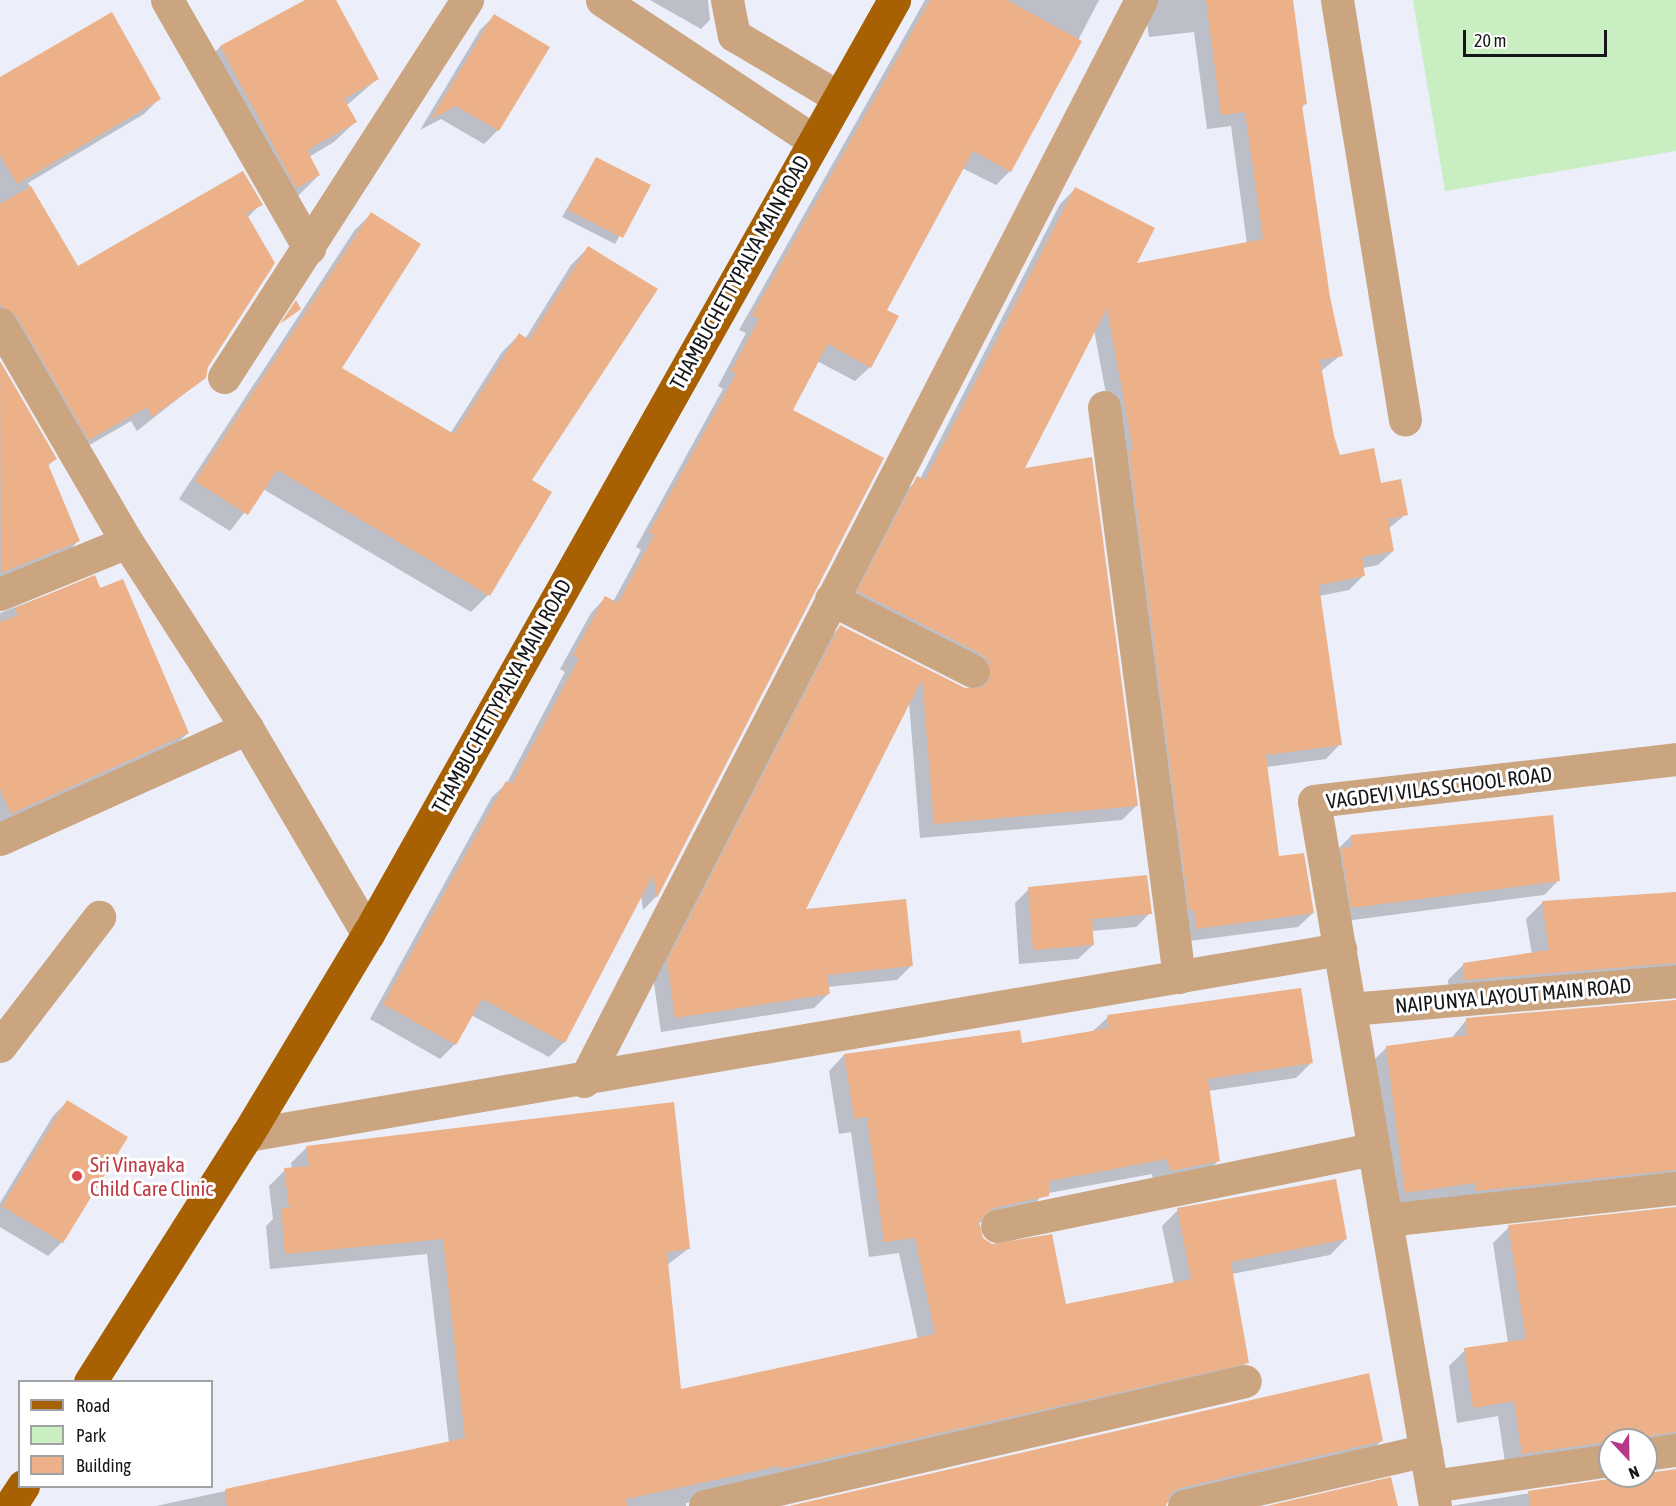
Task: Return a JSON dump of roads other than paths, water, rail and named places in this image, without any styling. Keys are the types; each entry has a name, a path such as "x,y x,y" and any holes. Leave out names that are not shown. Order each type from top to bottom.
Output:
{"main road":[{"name":"THAMBUCHETTYPALYA MAIN ROAD","path":"91,1380 248,1135 368,934 813,140 894,0"},
{"path":"10,1506 22,1488"}],"street":[{"path":"167,0 309,248"},
{"path":"224,377 309,248 466,0"},
{"path":"603,0 813,140"},
{"path":"727,0 734,35 838,97"},
{"path":"584,1081 1141,0"},
{"path":"1337,0 1405,420"},
{"path":"3,335 127,542 247,728 368,934"},
{"path":"1104,407 1179,977"},
{"path":"0,594 127,542"},
{"path":"831,599 974,671"},
{"path":"0,839 247,728"},
{"name":"VAGDEVI VILAS SCHOOL ROAD","path":"1340,949 1314,801 1676,759"},
{"path":"0,1046 99,918"},
{"path":"248,1135 584,1081 1340,949 1434,1496 1598,1462"},
{"name":"NAIPUNYA LAYOUT MAIN ROAD","path":"1350,1009 1676,981"},
{"path":"997,1226 1373,1149"},
{"path":"1386,1220 1676,1188"},
{"path":"705,1506 1245,1381"},
{"path":"1184,1506 1426,1450"},
{"path":"1658,1452 1676,1450"}],"place":[{"name":"Sri Vinayaka Child Care Clinic","path":"77,1176"}]}
